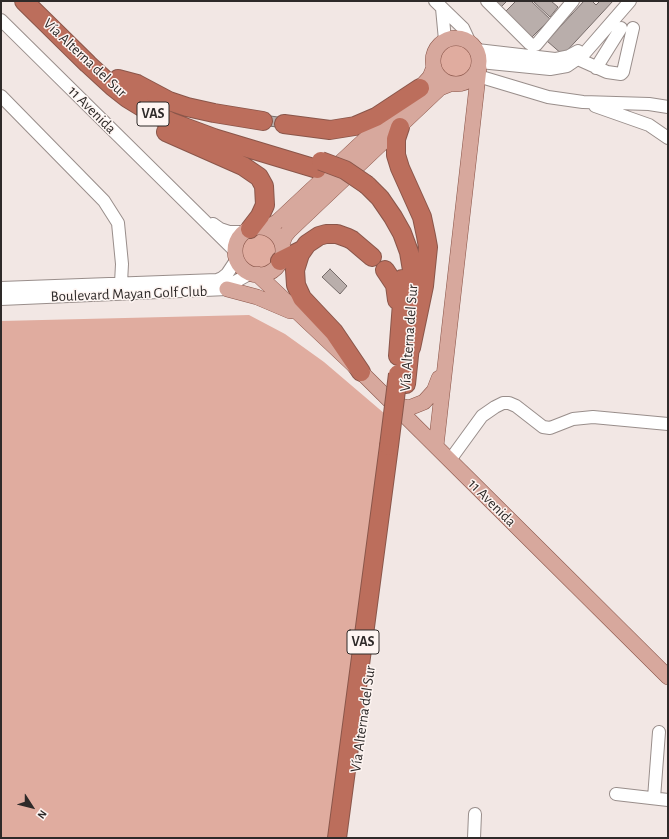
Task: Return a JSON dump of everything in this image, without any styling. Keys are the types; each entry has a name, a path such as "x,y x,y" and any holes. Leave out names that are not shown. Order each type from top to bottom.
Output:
{"highway":[{"name":"Vía Alterna del Sur","path":"24,1 88,64 127,98 150,112 170,122 214,138 319,165 345,170 364,189 380,198 402,233 409,252 414,286 411,348 400,375"},
{"name":"Vía Alterna del Sur","path":"36,1 104,68 158,105 187,118 319,165"},
{"path":"88,64 110,92 130,110 143,119 189,143 243,166 259,177 264,186 265,204 254,230"},
{"path":"118,79 137,84 169,101 187,107 263,121"},
{"path":"284,124 330,130 355,126 376,117 420,88"},
{"path":"400,127 396,144 397,160 422,217 428,248 424,286 411,348"},
{"name":"Vía Alterna del Sur","path":"347,838 394,449 400,375 403,284 400,259 393,239 384,221 364,189"},
{"path":"361,372 334,332 307,305 298,293 295,270 302,250 307,244 319,236 332,233 352,240 372,257"},
{"path":"278,258 302,250"},
{"path":"385,270 393,282 397,293 400,375"},
{"name":"Vía Alterna del Sur","path":"337,838 394,449"}],"main road":[{"path":"436,446 473,119 477,59 457,38 445,40 440,44 434,54 434,67 430,77 420,88 278,221 254,230 238,240 235,254 241,267 254,274 268,273 278,258 285,236 289,231 440,88 468,82 476,73 477,59"},
{"path":"434,67 439,77 453,84 469,96 473,119"},
{"path":"254,230 276,234 278,258"},
{"name":"11 Avenida","path":"278,258 274,280 276,285 315,329"},
{"name":"11 Avenida","path":"254,274 361,372 668,677"},
{"path":"227,289 257,297 301,316"},
{"path":"393,404 409,408 424,402 434,392 445,362"}],"street":[{"path":"487,1 529,43 536,45 573,1"},
{"path":"477,59 555,59 569,56 582,47 623,1"},
{"path":"477,59 550,69 567,66 578,59 630,1"},
{"path":"438,4 463,28 477,59 504,83 548,97 583,102 649,104 668,107"},
{"path":"438,4 445,40"},
{"name":"11 Avenida","path":"1,20 183,200 235,254"},
{"path":"578,59 596,68 621,74 623,72 627,28 596,68"},
{"path":"1,96 104,201 118,223 122,264 121,283"},
{"path":"583,102 649,125 668,138"},
{"name":"11 Avenida","path":"183,200 220,229 234,233 254,230"},
{"name":"Boulevard Mayan Golf Club","path":"1,288 217,280 227,274 235,262 235,254"},
{"name":"Boulevard Mayan Golf Club","path":"1,299 227,289 233,283 254,274"},
{"path":"450,460 482,416 503,403 509,403 516,406 543,427 550,428 573,419 593,417 668,424"},
{"path":"654,798 659,732"},
{"path":"616,794 668,800"},
{"path":"474,838 475,814"}],"shaded area":[{"path":"452,42 460,42 467,45 472,50 475,61 472,72 467,77 460,80 452,80 445,77 440,72 437,65 437,57 440,50 445,45"},
{"path":"255,232 263,232 270,235 275,240 278,251 275,262 270,267 263,270 255,270 248,267 243,262 240,255 240,247 243,240 248,235"},
{"path":"249,315 285,334 324,362 385,414 336,838 1,838 1,321"}],"building":[{"path":"495,1 507,1 501,7"},
{"path":"516,1 531,1 550,19 529,40 502,15"},
{"path":"533,1 551,1 558,7 550,17"},
{"path":"584,1 592,1 596,5 600,1 613,1 563,55 547,41"},
{"path":"263,115 285,118 284,128 262,125"},
{"path":"330,269 347,286 340,294 322,277"}]}
